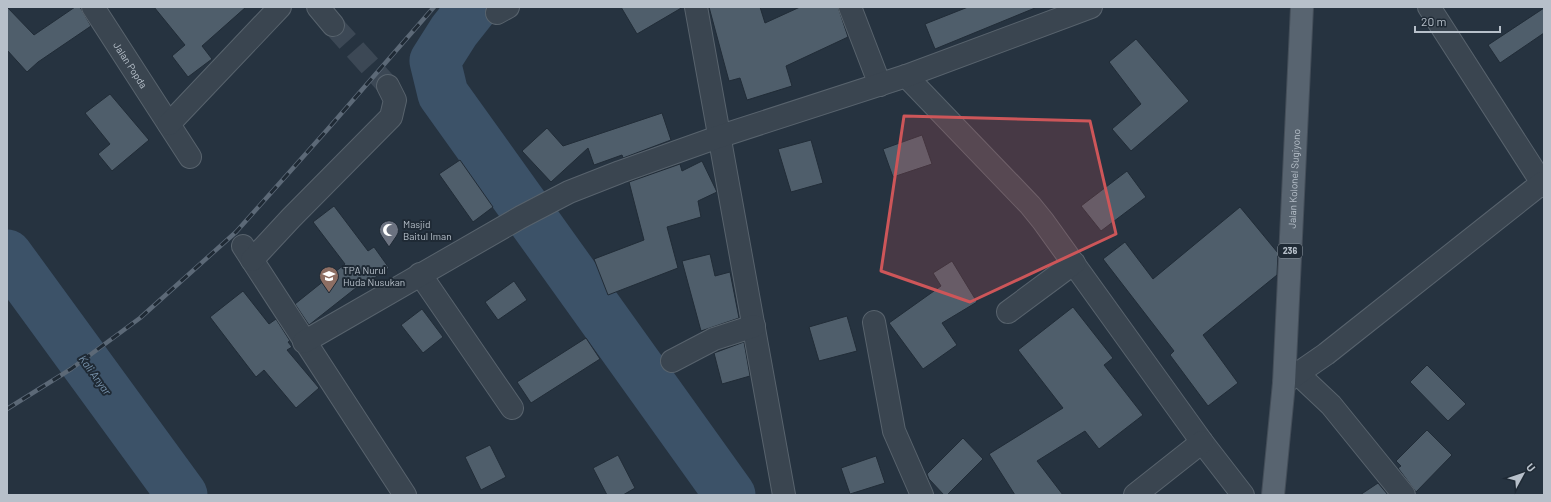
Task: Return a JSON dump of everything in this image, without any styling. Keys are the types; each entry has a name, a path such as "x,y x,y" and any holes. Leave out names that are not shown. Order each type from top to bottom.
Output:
{"main road":[{"name":"Jalan Kolonel Sugiyono","path":"1274,495 1290,378 1302,7"}],"street":[{"name":"Jalan Popda","path":"92,7 190,157"},
{"path":"169,124 280,7"},
{"path":"318,7 333,25"},
{"path":"696,7 784,495"},
{"path":"850,7 880,85"},
{"path":"304,342 420,274 521,217 569,192 720,136 906,76 1056,13 1091,7"},
{"path":"1404,495 1331,406 1290,378 1326,354 1543,184 1429,7"},
{"path":"906,76 1044,221 1202,442 1243,495"},
{"path":"388,86 395,100 391,117 291,218 248,253 304,342 405,495"},
{"path":"1008,312 1074,263"},
{"path":"420,274 512,408"},
{"path":"874,322 894,431 922,495"},
{"path":"672,362 714,339 754,326"},
{"path":"1135,495 1202,442"}],"highlighted area":[{"path":"904,116 1090,121 1116,234 970,302 881,271"}],"building":[{"path":"7,7 34,35 75,7 80,7 91,26 38,62 27,72 7,50"},
{"path":"154,7 246,7 202,46 212,59 188,77 172,56 185,45"},
{"path":"621,7 683,7 637,34"},
{"path":"709,7 760,7 765,23 800,7 838,7 848,37 786,66 792,86 747,100 740,78 729,81"},
{"path":"968,7 1035,8 935,49 925,24"},
{"path":"1544,8 1544,33 1500,63 1488,45"},
{"path":"1136,39 1189,101 1131,151 1112,129 1141,104 1109,62"},
{"path":"110,94 149,140 112,171 98,154 110,144 85,113"},
{"path":"662,113 671,140 623,158 622,155 594,165 588,148 551,182 522,151 547,128 563,146"},
{"path":"922,135 932,164 893,177 883,149"},
{"path":"811,140 823,183 791,192 778,149"},
{"path":"460,160 493,207 473,222 439,174"},
{"path":"702,161 717,192 698,201 701,217 667,227 678,268 608,295 594,259 644,240 629,182 680,164 682,171"},
{"path":"1127,171 1146,197 1101,231 1081,206"},
{"path":"334,206 368,251 374,247 389,268 367,283 366,280 309,325 295,304 345,264 313,222"},
{"path":"1240,207 1278,253 1277,275 1203,335 1238,383 1208,406 1170,355 1174,351 1103,259 1125,242 1153,279"},
{"path":"710,254 715,276 730,272 739,318 701,331 682,261"},
{"path":"952,261 977,302 942,323 957,345 923,369 889,323 941,286 933,273"},
{"path":"514,281 527,300 498,320 485,302"},
{"path":"243,291 269,324 276,319 290,341 288,342 292,347 287,350 319,388 296,408 264,370 256,377 210,317"},
{"path":"1073,307 1113,358 1104,365 1143,415 1099,449 1085,431 1037,461 1063,495 1015,495 989,454 1063,408 1018,350"},
{"path":"422,309 443,337 423,353 401,325"},
{"path":"847,316 857,351 819,361 809,327"},
{"path":"586,338 600,359 531,403 517,382"},
{"path":"744,342 750,376 722,384 714,353"},
{"path":"1427,365 1466,404 1448,421 1410,382"},
{"path":"1427,430 1452,455 1416,492 1398,468 1401,466 1396,461"},
{"path":"963,438 983,459 947,495 944,495 929,479 927,474"},
{"path":"490,445 506,477 481,490 465,457"},
{"path":"618,455 635,488 623,495 607,495 593,468"},
{"path":"876,456 885,483 850,494 841,468"},
{"path":"1378,483 1388,495 1360,495"}],"waterway":[{"path":"473,7 454,31 435,61 443,94 730,495"},
{"name":"Kali Anyar","path":"7,255 182,495"}],"tunnel":[{"path":"333,25 388,86"}],"railway":[{"path":"7,409 71,369 140,318 236,232 434,7"}],"place":[{"name":"Masjid Baitul Iman","path":"389,247"},
{"name":"TPA Nurul Huda Nusukan","path":"329,293"}]}
